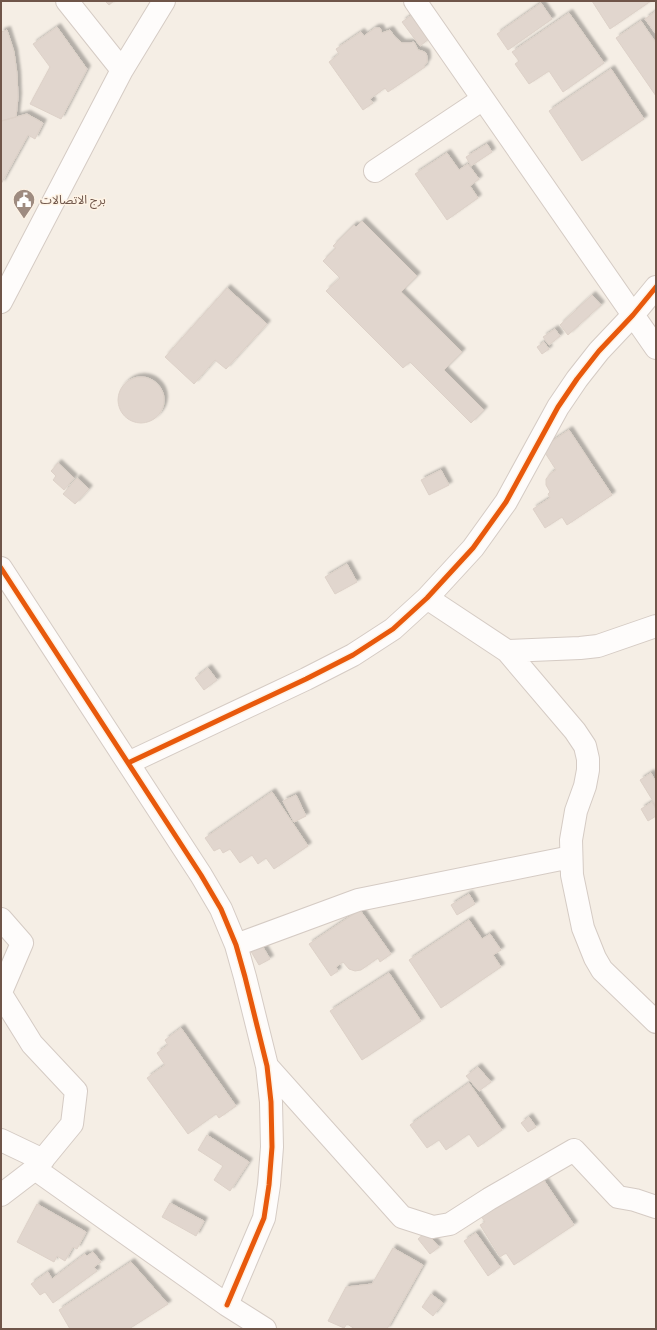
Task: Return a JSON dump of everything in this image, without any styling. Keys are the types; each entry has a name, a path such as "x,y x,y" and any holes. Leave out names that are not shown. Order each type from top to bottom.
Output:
{"street":[{"path":"67,1 122,70"},
{"path":"1,302 122,70 164,1"},
{"path":"416,1 656,348"},
{"path":"375,171 483,98"},
{"path":"128,763 254,702 306,679 353,655 393,629 427,598 477,542 506,502 558,407 577,378 656,287"},
{"path":"1,568 201,876 221,909 236,944 267,1066 271,1109 272,1147 269,1185 264,1218 227,1305"},
{"path":"427,598 507,651 575,731 585,746 588,759 588,770 585,786 576,811 571,840 572,875 583,928 595,958 602,970 656,1022"},
{"path":"507,651 598,646 656,626"},
{"path":"236,944 358,900 571,857"},
{"path":"1,919 22,942 1,993 32,1044 76,1091 72,1124 39,1164 1,1195"},
{"path":"267,1066 402,1217 433,1228 450,1224 574,1150 618,1197 635,1200 656,1207"},
{"path":"1,1140 39,1164 227,1305 265,1329"}],"building":[{"path":"105,1 114,1 109,5"},
{"path":"592,1 651,1 610,29"},
{"path":"541,3 552,19 508,50 497,34"},
{"path":"656,11 656,34 645,19"},
{"path":"569,13 604,63 563,92 549,71 529,84 515,64 519,61 512,52"},
{"path":"413,14 430,38 420,46 402,22"},
{"path":"641,21 656,43 656,96 616,38"},
{"path":"57,27 87,69 61,119 30,104 50,67 33,44"},
{"path":"375,28 380,28 382,33 390,30 402,43 414,42 418,50 426,53 427,62 424,66 425,67 388,92 385,88 370,99 373,103 363,110 329,62 339,54 336,49 361,32 364,36"},
{"path":"7,30 14,52 18,97 16,117 1,121 1,32"},
{"path":"611,69 644,119 582,161 549,111"},
{"path":"27,114 43,123 35,139 28,135 1,184 1,121"},
{"path":"487,144 492,152 471,166 466,157"},
{"path":"447,153 459,170 468,164 479,179 470,186 478,198 447,220 415,174"},
{"path":"362,221 417,276 401,292 462,352 444,370 484,410 471,423 410,362 403,368 326,291 340,278 323,261 336,248 333,246 354,225 356,227"},
{"path":"227,288 267,324 226,369 215,360 194,384 165,357"},
{"path":"592,295 601,305 568,335 560,325"},
{"path":"555,329 560,336 549,345 543,337"},
{"path":"544,342 549,349 542,354 537,347"},
{"path":"146,377 158,383 163,391 163,409 158,417 150,422 136,423 124,417 119,409 118,395 124,383 132,378"},
{"path":"569,430 612,495 567,525 562,517 545,528 533,509 550,498 548,494 550,492 546,485 546,479 556,470 542,448"},
{"path":"58,463 74,478 64,490 53,480 56,476 51,471"},
{"path":"441,470 449,485 429,495 421,480"},
{"path":"77,478 89,489 75,504 63,494"},
{"path":"347,564 357,582 335,594 325,577"},
{"path":"208,668 217,680 204,690 195,678"},
{"path":"651,773 656,782 656,806 640,780"},
{"path":"272,792 308,846 274,869 266,858 258,864 252,855 240,863 230,849 223,853 220,848 214,851 205,838"},
{"path":"296,795 306,816 294,822 283,801"},
{"path":"652,802 656,809 656,816 648,821 641,809"},
{"path":"469,894 475,904 457,915 451,905"},
{"path":"360,910 391,954 380,962 378,958 361,970 355,971 349,969 343,962 336,967 338,971 331,976 309,944"},
{"path":"469,920 482,939 490,934 501,950 493,955 501,967 441,1008 409,960"},
{"path":"260,942 270,959 259,965 249,948"},
{"path":"389,973 421,1021 362,1060 330,1011"},
{"path":"181,1028 236,1106 219,1118 216,1114 188,1134 147,1078 165,1065 157,1053 168,1045 165,1040"},
{"path":"478,1067 491,1082 479,1091 466,1076"},
{"path":"469,1083 502,1130 478,1147 469,1134 446,1150 439,1140 427,1148 410,1125"},
{"path":"529,1117 536,1127 528,1132 521,1123"},
{"path":"207,1135 249,1162 230,1191 214,1180 223,1166 198,1150"},
{"path":"541,1176 574,1225 514,1265 506,1253 500,1257 480,1225 485,1222 481,1216"},
{"path":"170,1203 204,1221 196,1236 162,1217"},
{"path":"37,1204 86,1232 77,1249 73,1247 65,1261 57,1256 54,1262 17,1242"},
{"path":"426,1232 439,1247 430,1254 418,1239"},
{"path":"476,1233 500,1267 488,1276 464,1241"},
{"path":"393,1248 423,1265 387,1329 355,1329 347,1324 344,1328 328,1321 346,1287 372,1284"},
{"path":"93,1252 101,1262 94,1267 97,1271 53,1303 45,1292 40,1295 31,1284 48,1272 52,1279 85,1254 87,1256"},
{"path":"131,1262 168,1304 129,1329 70,1329 59,1310"},
{"path":"431,1294 443,1303 433,1316 422,1307"}],"cycle path":[{"path":"128,763 306,679 353,655 393,629 427,598 473,548 506,502 558,407 577,379 599,351 633,315 656,287"},
{"path":"1,568 201,875 221,909 236,945 267,1066 271,1102 272,1147 269,1185 264,1218 227,1305"}],"place":[{"name":"برج الاتصالات","path":"24,220"}]}
